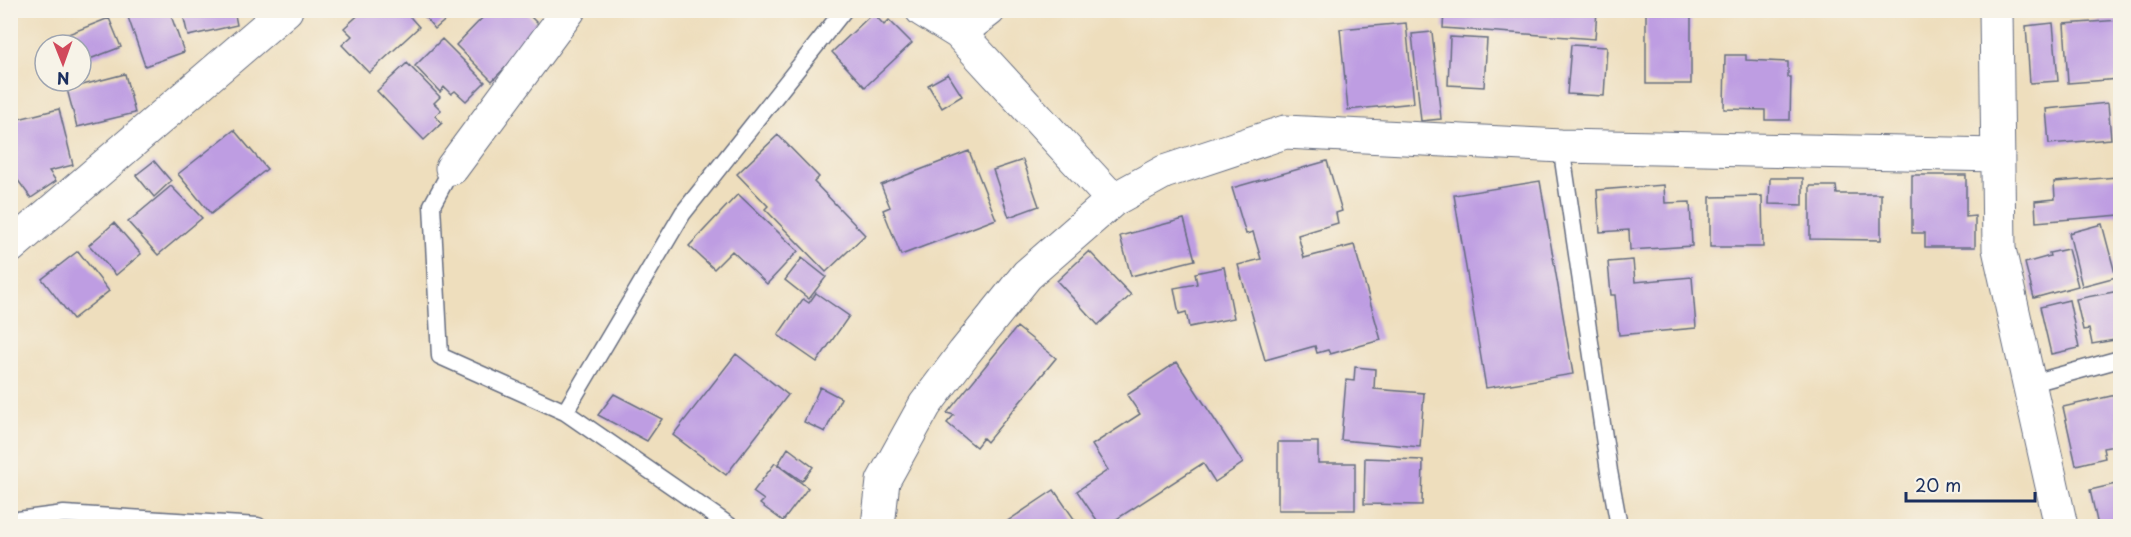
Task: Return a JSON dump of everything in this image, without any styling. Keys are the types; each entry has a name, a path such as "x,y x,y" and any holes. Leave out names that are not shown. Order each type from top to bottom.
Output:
{"street":[{"path":"10,246 285,10"},
{"path":"452,168 569,10"},
{"path":"922,10 959,33 1113,200"},
{"path":"959,33 989,10"},
{"path":"1996,10 1999,249 2061,526"},
{"path":"878,526 883,481 925,405 1027,275 1113,200 1164,172 1285,132 1561,146 1998,155"}],"lane":[{"path":"565,412 683,213 844,10"},
{"path":"1561,146 1619,526"},
{"path":"452,168 432,205 440,356 565,412 730,526"},
{"path":"2029,384 2121,359"},
{"path":"10,521 64,514 258,526"}],"building":[{"path":"149,10 169,10 184,52 145,66 128,17"},
{"path":"182,10 234,10 237,25 188,36"},
{"path":"364,10 404,10 419,27 369,73 342,45 352,36 344,28"},
{"path":"419,10 457,10 435,29"},
{"path":"490,10 524,10 543,29 492,81 456,45"},
{"path":"1444,10 1597,10 1595,39 1443,28"},
{"path":"1859,10 1896,10 1896,12 1859,14"},
{"path":"1646,12 1691,13 1691,84 1646,84"},
{"path":"873,13 884,25 889,20 912,43 865,87 832,52"},
{"path":"109,18 121,47 93,58 93,33 71,33"},
{"path":"2120,20 2120,79 2068,83 2064,24"},
{"path":"1406,23 1414,103 1348,110 1340,29"},
{"path":"2053,23 2058,81 2030,83 2026,26"},
{"path":"1432,32 1441,119 1421,121 1412,34"},
{"path":"1450,37 1487,39 1484,87 1448,85"},
{"path":"442,39 485,82 466,101 455,91 451,94 444,87 440,92 415,66"},
{"path":"1571,45 1607,47 1604,96 1567,94"},
{"path":"1725,55 1746,55 1746,60 1788,62 1788,77 1791,77 1790,120 1765,120 1765,110 1724,109"},
{"path":"407,63 440,97 434,103 441,110 435,116 442,123 424,140 377,91"},
{"path":"125,74 135,113 77,127 68,93 93,93 93,82"},
{"path":"948,74 962,96 942,108 928,85"},
{"path":"2108,103 2111,139 2049,144 2046,109"},
{"path":"59,109 73,165 49,171 56,181 31,198 17,179 13,180 10,168 10,121"},
{"path":"234,130 267,169 211,214 178,174"},
{"path":"778,135 819,177 814,182 865,235 826,272 765,209 768,206 737,174"},
{"path":"969,151 996,219 901,255 883,210 890,207 881,185"},
{"path":"1023,160 1039,206 1009,217 993,170"},
{"path":"154,161 171,181 154,197 136,175"},
{"path":"1327,161 1342,211 1336,213 1338,223 1298,235 1304,258 1354,245 1381,340 1330,354 1328,350 1317,353 1315,346 1265,360 1238,265 1261,259 1253,232 1246,234 1232,188"},
{"path":"1912,175 1966,175 1966,217 1975,216 1975,247 1925,247 1925,233 1912,233"},
{"path":"2117,177 2120,215 2036,222 2035,201 2055,199 2054,182"},
{"path":"1770,178 1803,178 1803,205 1769,204"},
{"path":"1540,181 1573,374 1486,388 1454,195"},
{"path":"1664,185 1665,203 1690,202 1692,246 1630,250 1629,230 1600,232 1597,190"},
{"path":"171,186 202,218 158,255 128,222"},
{"path":"1810,186 1836,186 1837,194 1881,194 1881,240 1810,239"},
{"path":"738,194 798,251 767,284 732,251 714,269 689,246"},
{"path":"1762,196 1763,247 1710,247 1710,197"},
{"path":"1184,219 1195,260 1131,276 1120,236"},
{"path":"114,223 141,254 116,275 89,245"},
{"path":"2102,224 2116,277 2082,286 2069,233"},
{"path":"2068,249 2078,286 2034,298 2025,263 2050,256 2049,253"},
{"path":"78,251 109,291 73,319 42,279"},
{"path":"1089,251 1131,295 1098,325 1057,281"},
{"path":"802,258 826,277 809,299 785,280"},
{"path":"1633,260 1635,282 1692,277 1696,328 1619,335 1615,295 1611,295 1608,262"},
{"path":"1224,267 1234,318 1189,327 1186,312 1179,314 1174,288 1197,284 1195,273"},
{"path":"2119,291 2120,339 2092,344 2089,329 2083,330 2076,299"},
{"path":"816,293 849,316 817,362 778,335 803,299 809,303"},
{"path":"2069,300 2079,348 2051,354 2040,307"},
{"path":"1017,327 1056,358 987,442 983,438 976,447 947,423 954,415 947,413"},
{"path":"736,354 788,395 726,475 673,435"},
{"path":"1177,362 1243,463 1215,482 1203,463 1106,526 1101,526 1077,491 1108,470 1092,445 1140,414 1127,395"},
{"path":"1355,367 1375,369 1374,389 1424,393 1420,447 1341,440 1346,380 1354,381"},
{"path":"820,387 841,398 825,432 804,422"},
{"path":"614,394 662,419 647,441 598,415"},
{"path":"2120,394 2120,445 2103,448 2105,458 2076,465 2063,407"},
{"path":"1278,442 1318,442 1318,463 1355,463 1355,510 1278,510"},
{"path":"788,448 813,467 802,481 778,464"},
{"path":"1365,458 1423,460 1422,505 1364,504"},
{"path":"775,463 808,488 783,521 760,504 764,500 753,492"},
{"path":"2120,483 2120,526 2098,526 2090,490"},
{"path":"1054,490 1079,526 1000,526"}]}
